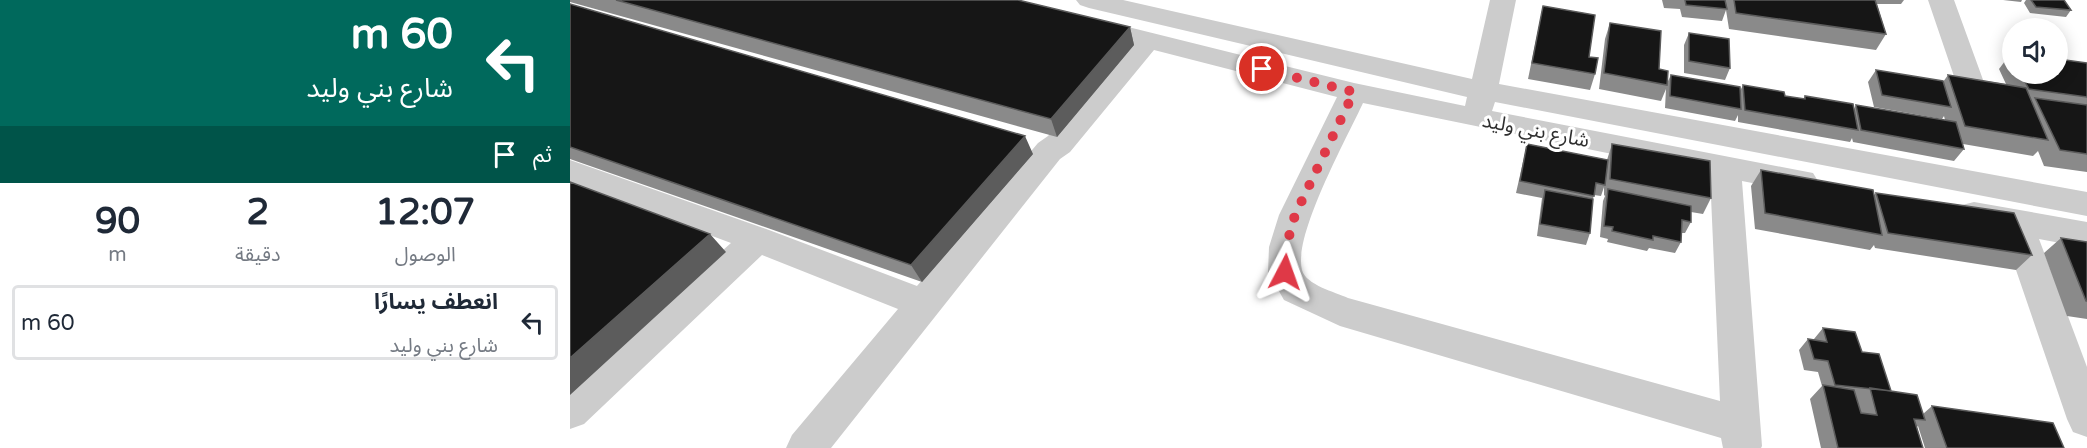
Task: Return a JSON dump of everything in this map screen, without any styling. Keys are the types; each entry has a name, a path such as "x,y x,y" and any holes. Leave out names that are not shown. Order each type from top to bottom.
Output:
{"street":[{"name":"شارع بني وليد","path":"1089,0 1485,90 2087,204"},
{"path":"1476,118 1485,90 1503,0"},
{"path":"1941,0 1972,88"},
{"name":"شارع بني وليد","path":"1058,17 1354,92 1476,118 1830,186"},
{"path":"806,448 925,304 1038,147 1059,144 1148,40"},
{"path":"1354,92 1292,226 1286,247 1285,272 1296,290 1340,311 1742,437 1725,166"},
{"path":"570,171 757,239 925,304"},
{"path":"1946,208 2087,235"},
{"path":"2016,222 2087,419"},
{"path":"570,411 757,239"}],"building":[{"path":"616,0 1018,0 1130,27 1051,119"},
{"path":"1685,0 1725,0 1727,9 1686,5"},
{"path":"1734,0 1875,0 1886,34 1736,13"},
{"path":"2031,0 2064,0 2071,10 2036,7"},
{"path":"570,4 1025,136 911,265 570,147"},
{"path":"1543,6 1595,15 1589,57 1598,58 1595,74 1532,63"},
{"path":"1610,23 1661,31 1659,69 1668,71 1667,85 1604,73"},
{"path":"1689,33 1729,39 1730,68 1689,61"},
{"path":"2068,60 2087,63 2087,97 2029,89 2026,84 2068,84"},
{"path":"1876,70 1943,81 1951,107 1882,95"},
{"path":"1671,75 1740,87 1741,109 1670,96"},
{"path":"1948,75 2026,88 2048,140 1965,126"},
{"path":"1743,85 1784,92 1785,96 1805,99 1805,96 1853,104 1858,130 1745,110"},
{"path":"2035,98 2087,105 2087,154 2060,150"},
{"path":"1856,105 1956,122 1964,149 1861,130"},
{"path":"1527,144 1608,160 1605,185 1596,183 1594,196 1520,181"},
{"path":"1612,144 1710,161 1711,198 1610,179"},
{"path":"1761,170 1873,190 1882,235 1765,213"},
{"path":"570,182 710,234 570,358"},
{"path":"1608,189 1691,206 1691,222 1682,220 1681,242 1653,236 1653,240 1612,231 1613,227 1604,226"},
{"path":"1545,190 1593,199 1590,233 1540,224"},
{"path":"1876,193 2014,213 2032,255 1888,233"},
{"path":"2061,238 2087,242 2087,301 2086,301"},
{"path":"1823,328 1855,332 1862,352 1879,354 1891,391 1835,385 1828,361 1814,359 1808,339 1827,342"},
{"path":"1823,385 1854,390 1861,413 1877,415 1870,388 1917,395 1925,420 1914,419 1923,448 1838,448"},
{"path":"1932,406 2053,423 2064,448 1947,448"}],"route":[{"path":"1262,69 1354,92 1295,215 1286,247 1285,272"}]}
